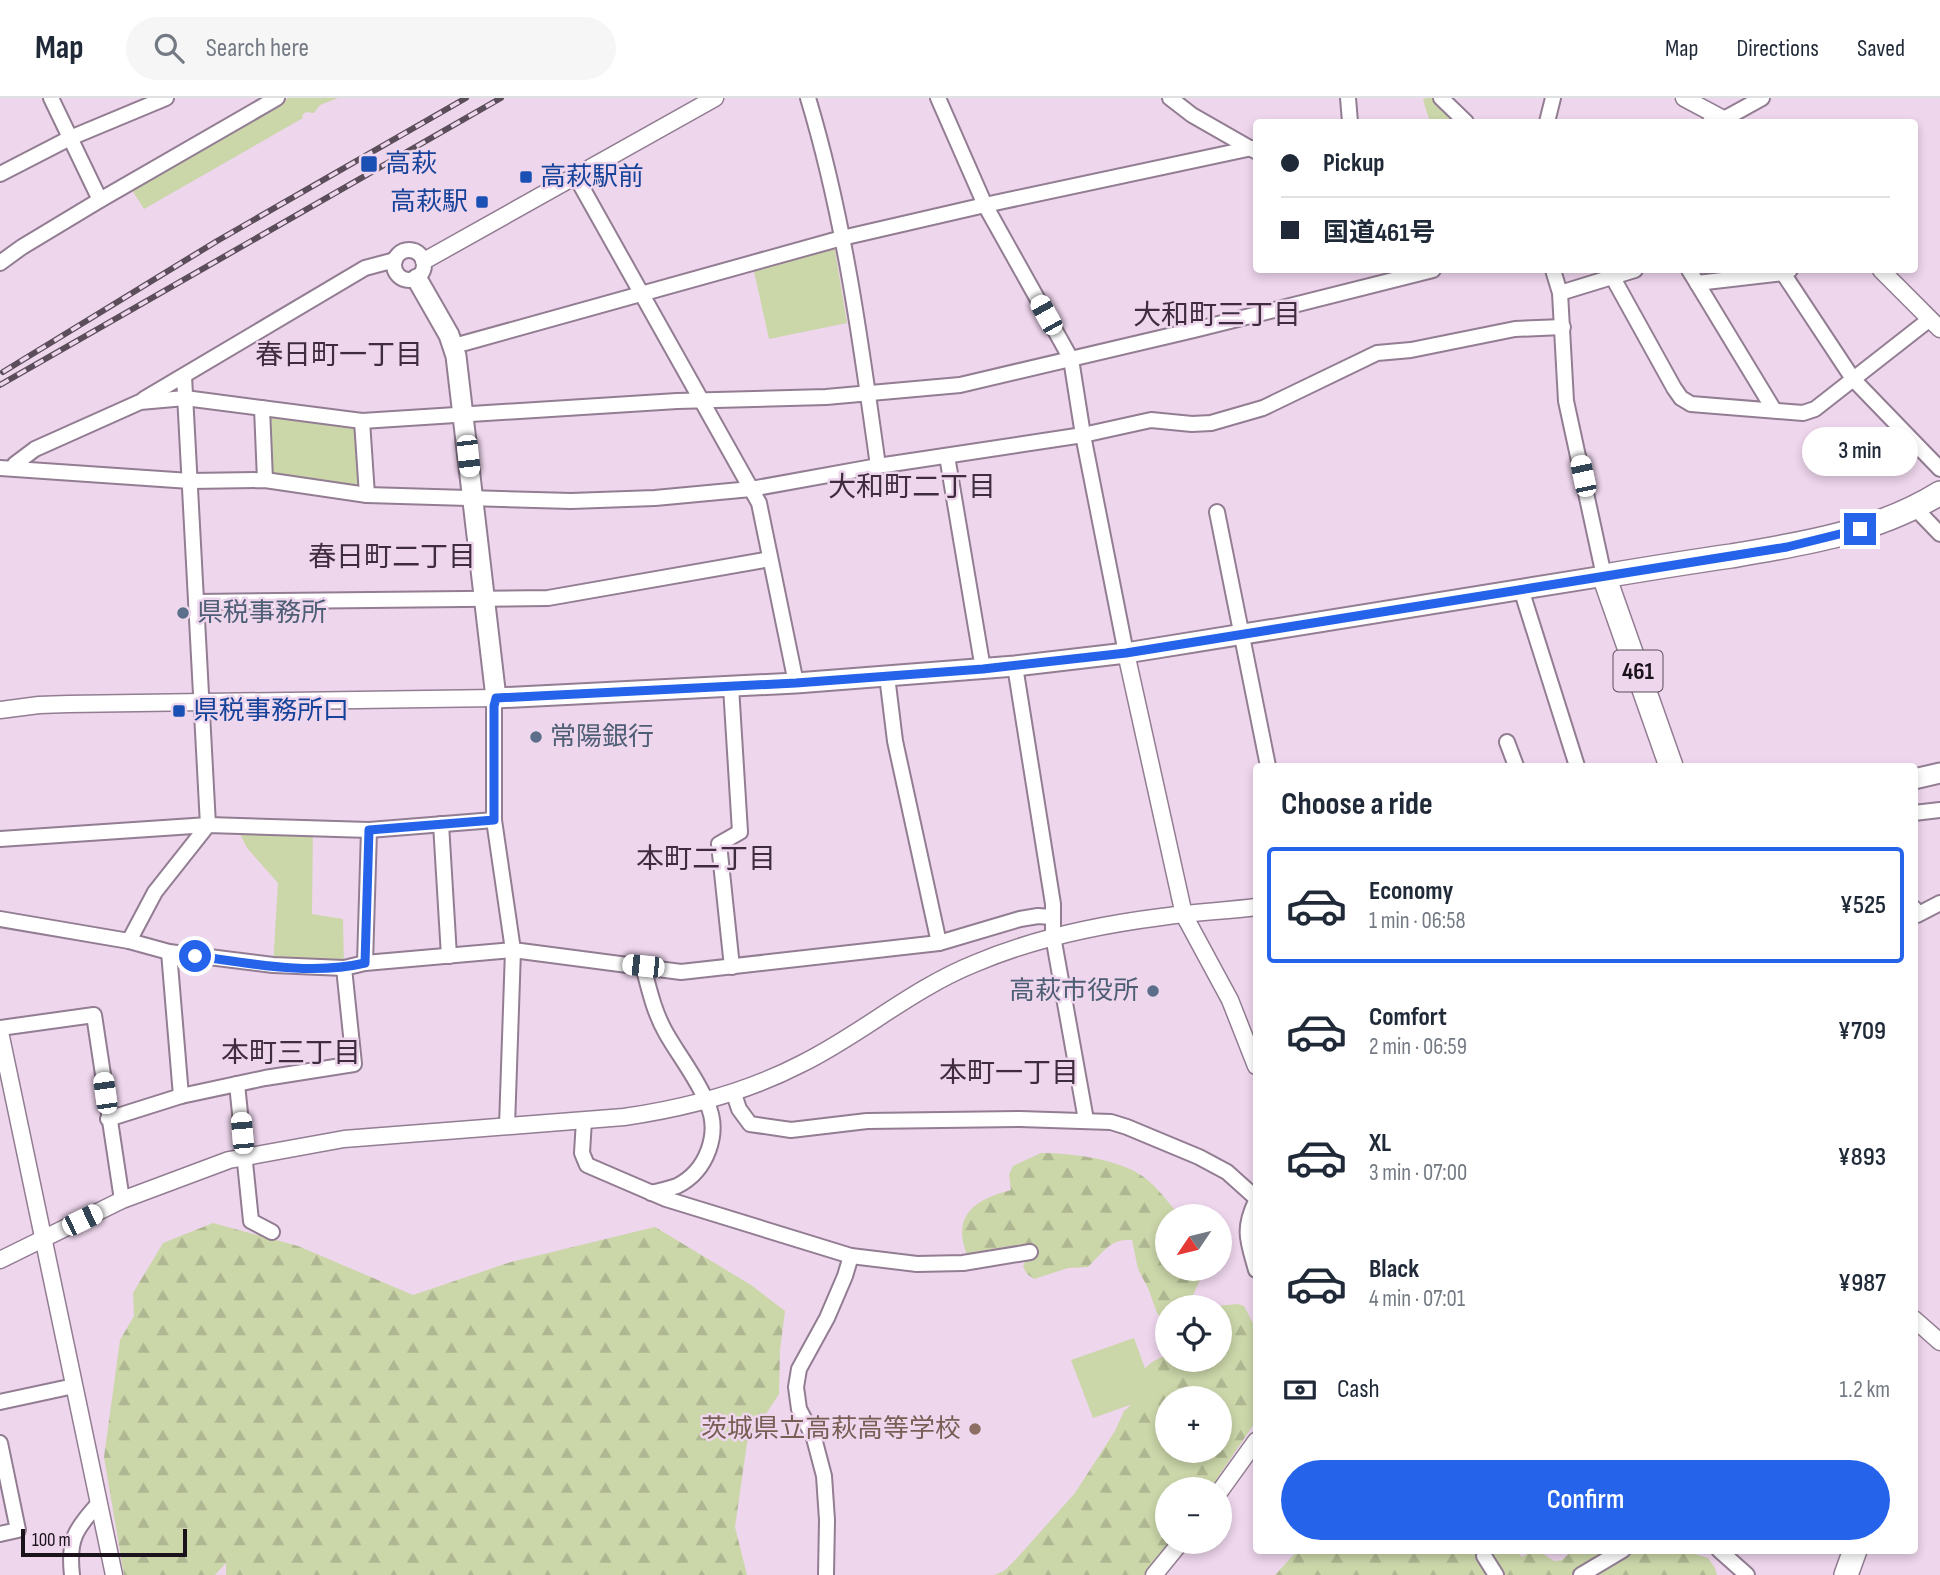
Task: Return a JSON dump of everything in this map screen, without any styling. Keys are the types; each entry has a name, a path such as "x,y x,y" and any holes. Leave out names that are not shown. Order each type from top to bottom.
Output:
{"highway":[{"path":"1604,576 1828,538 1860,529 1940,493"},
{"name":"461","path":"1604,576 1670,763"},
{"path":"1846,1575 1854,1554"}],"main road":[{"path":"420,270 454,345 496,698 796,683 1015,666 1126,653 1604,576"},
{"path":"1918,778 1940,773"}],"street":[{"path":"51,98 100,200"},
{"path":"0,174 70,138 166,98"},
{"path":"0,263 100,200 277,98"},
{"path":"395,260 397,275 406,280 575,175 715,98"},
{"path":"808,98 824,149 842,237 868,393 877,466"},
{"path":"938,98 985,205 1071,359 1083,435 1126,653 1184,915 1230,1000 1253,1058"},
{"path":"1170,98 1192,115 1253,149"},
{"path":"1348,98 1350,119"},
{"path":"1441,98 1463,119"},
{"path":"1548,119 1553,98"},
{"path":"1684,98 1718,119"},
{"path":"1725,119 1762,98"},
{"path":"454,345 842,237 1253,150"},
{"path":"575,175 759,503 796,683"},
{"path":"16,468 15,464 35,449 139,402 365,268 395,260 401,253 410,250 418,253 420,270"},
{"path":"1554,273 1560,293 1566,401 1604,576"},
{"path":"1560,293 1624,273"},
{"path":"1691,273 1774,410"},
{"path":"1697,283 1772,273"},
{"path":"1788,273 1853,379 1940,468"},
{"path":"1612,276 1681,398 1691,404 1803,413 1815,409 1853,379 1935,324 1884,273"},
{"path":"139,402 186,398 362,421 701,400 826,397 960,384 1071,359 1396,275"},
{"path":"0,468 190,481 265,480 367,495 473,499 615,500 751,489 877,466 1083,435 1151,420 1211,423 1263,408 1377,353 1423,348 1516,329 1563,327"},
{"path":"129,941 155,892 208,825 184,376"},
{"path":"262,408 265,480"},
{"path":"362,421 367,495"},
{"path":"947,456 983,669"},
{"path":"1914,507 1940,534"},
{"path":"1217,512 1267,763"},
{"path":"197,602 485,600 568,596 770,559"},
{"path":"1521,589 1576,763"},
{"path":"1015,666 1053,904 1053,936 1086,1119"},
{"path":"887,676 895,741 939,943"},
{"path":"731,687 740,832 719,844 732,967"},
{"path":"0,710 39,705 496,698 494,820 513,950 507,1126"},
{"path":"1507,742 1515,763"},
{"path":"1918,813 1940,810"},
{"path":"0,839 208,825 369,830 494,820"},
{"path":"441,824 449,956"},
{"path":"365,963 369,830"},
{"path":"1918,914 1940,903"},
{"path":"0,1260 122,1200 229,1160 344,1139 584,1121 664,1111 734,1094 802,1064 910,995 944,977 1013,948 1053,936 1162,916 1253,907"},
{"path":"0,919 129,941 169,952 286,967 344,968 365,963 513,950 681,972 939,943 1020,919 1052,917"},
{"path":"169,952 181,1096"},
{"path":"643,966 656,1011 707,1101 713,1123 710,1147 700,1170 677,1186 651,1193"},
{"path":"108,1119 181,1096 354,1064 344,968"},
{"path":"114,1575 0,1030 94,1015 122,1200"},
{"path":"237,1084 251,1221 272,1232"},
{"path":"734,1094 739,1109 750,1124 778,1129 791,1130 867,1121 1086,1119 1127,1127 1199,1157 1227,1172 1253,1197"},
{"path":"584,1121 582,1153 587,1165 651,1193 754,1228 828,1247 851,1256 918,1264 963,1263 1030,1252"},
{"path":"1253,1207 1248,1218 1246,1235 1253,1260"},
{"path":"826,1575 827,1520 824,1476 814,1438 799,1409 796,1387 799,1369 827,1318 851,1256"},
{"path":"1918,1323 1940,1342"},
{"path":"0,1402 74,1386"},
{"path":"0,1445 18,1530 0,1534"},
{"path":"1230,1477 1253,1445"},
{"path":"72,1575 70,1552 77,1527 99,1503"},
{"path":"1154,1575 1171,1554"},
{"path":"1484,1554 1496,1575"},
{"path":"1581,1575 1616,1554"},
{"path":"1723,1554 1748,1575"}],"green space":[{"path":"288,98 338,98 320,105 314,113 306,112 302,115 303,118 144,209 132,190 279,107"},
{"path":"1436,98 1457,119 1429,119 1423,100"},
{"path":"834,245 847,323 769,339 753,267"},
{"path":"262,408 362,421 367,495 265,480"},
{"path":"236,826 313,828 312,914 343,919 344,968 273,965 278,883 247,848"},
{"path":"1041,1153 1100,1159 1132,1170 1146,1179 1170,1204 1155,1204 1155,1281 1200,1281 1193,1295 1155,1295 1155,1307 1138,1269 1132,1240 1112,1244 1088,1267 1068,1268 1034,1279 1023,1267 1030,1248 1024,1246 990,1249 967,1255 962,1229 965,1219 977,1204 1011,1190 1009,1174 1013,1166"},
{"path":"213,1223 298,1246 413,1295 511,1262 655,1227 751,1285 785,1311 780,1350 779,1394 747,1443 735,1527 747,1575 226,1575 226,1563 215,1575 124,1575 104,1457 120,1340 134,1316 133,1293 163,1243"},
{"path":"1232,1305 1244,1306 1253,1323 1253,1425 1232,1456 1232,1386 1155,1386 1155,1463 1228,1463 1218,1477 1155,1477 1155,1554 1162,1554 1145,1575 994,1575 1004,1571 1018,1557 1075,1493 1115,1431 1124,1411 1144,1393 1143,1378 1146,1368 1155,1361 1155,1372 1232,1372"},
{"path":"1134,1338 1155,1396 1093,1418 1071,1360"},
{"path":"1294,1554 1519,1554 1522,1557 1527,1554 1543,1554 1554,1561 1562,1560 1569,1554 1695,1554 1708,1558 1717,1575 1275,1575"}],"railway":[{"path":"3,372 217,241 466,98"},
{"path":"0,385 501,98"}],"place":[{"name":"高萩","path":"369,164"},
{"name":"高萩駅前","path":"526,177"},
{"name":"高萩駅","path":"482,202"},
{"name":"県税事務所","path":"183,613"},
{"name":"県税事務所口","path":"179,711"},
{"name":"常陽銀行","path":"536,737"},
{"name":"高萩市役所","path":"1153,991"},
{"name":"茨城県立高萩高等学校","path":"975,1429"}],"district":[{"name":"大和町三丁目","path":"1217,315"},
{"name":"春日町一丁目","path":"339,355"},
{"name":"大和町二丁目","path":"912,487"},
{"name":"春日町二丁目","path":"392,557"},
{"name":"本町二丁目","path":"706,859"},
{"name":"本町三丁目","path":"291,1053"},
{"name":"本町一丁目","path":"1009,1073"}],"route":[{"path":"195,956 286,967 344,968 365,963 369,830 494,820 496,698 796,683 983,669 1126,653 1787,547 1860,529"}]}
